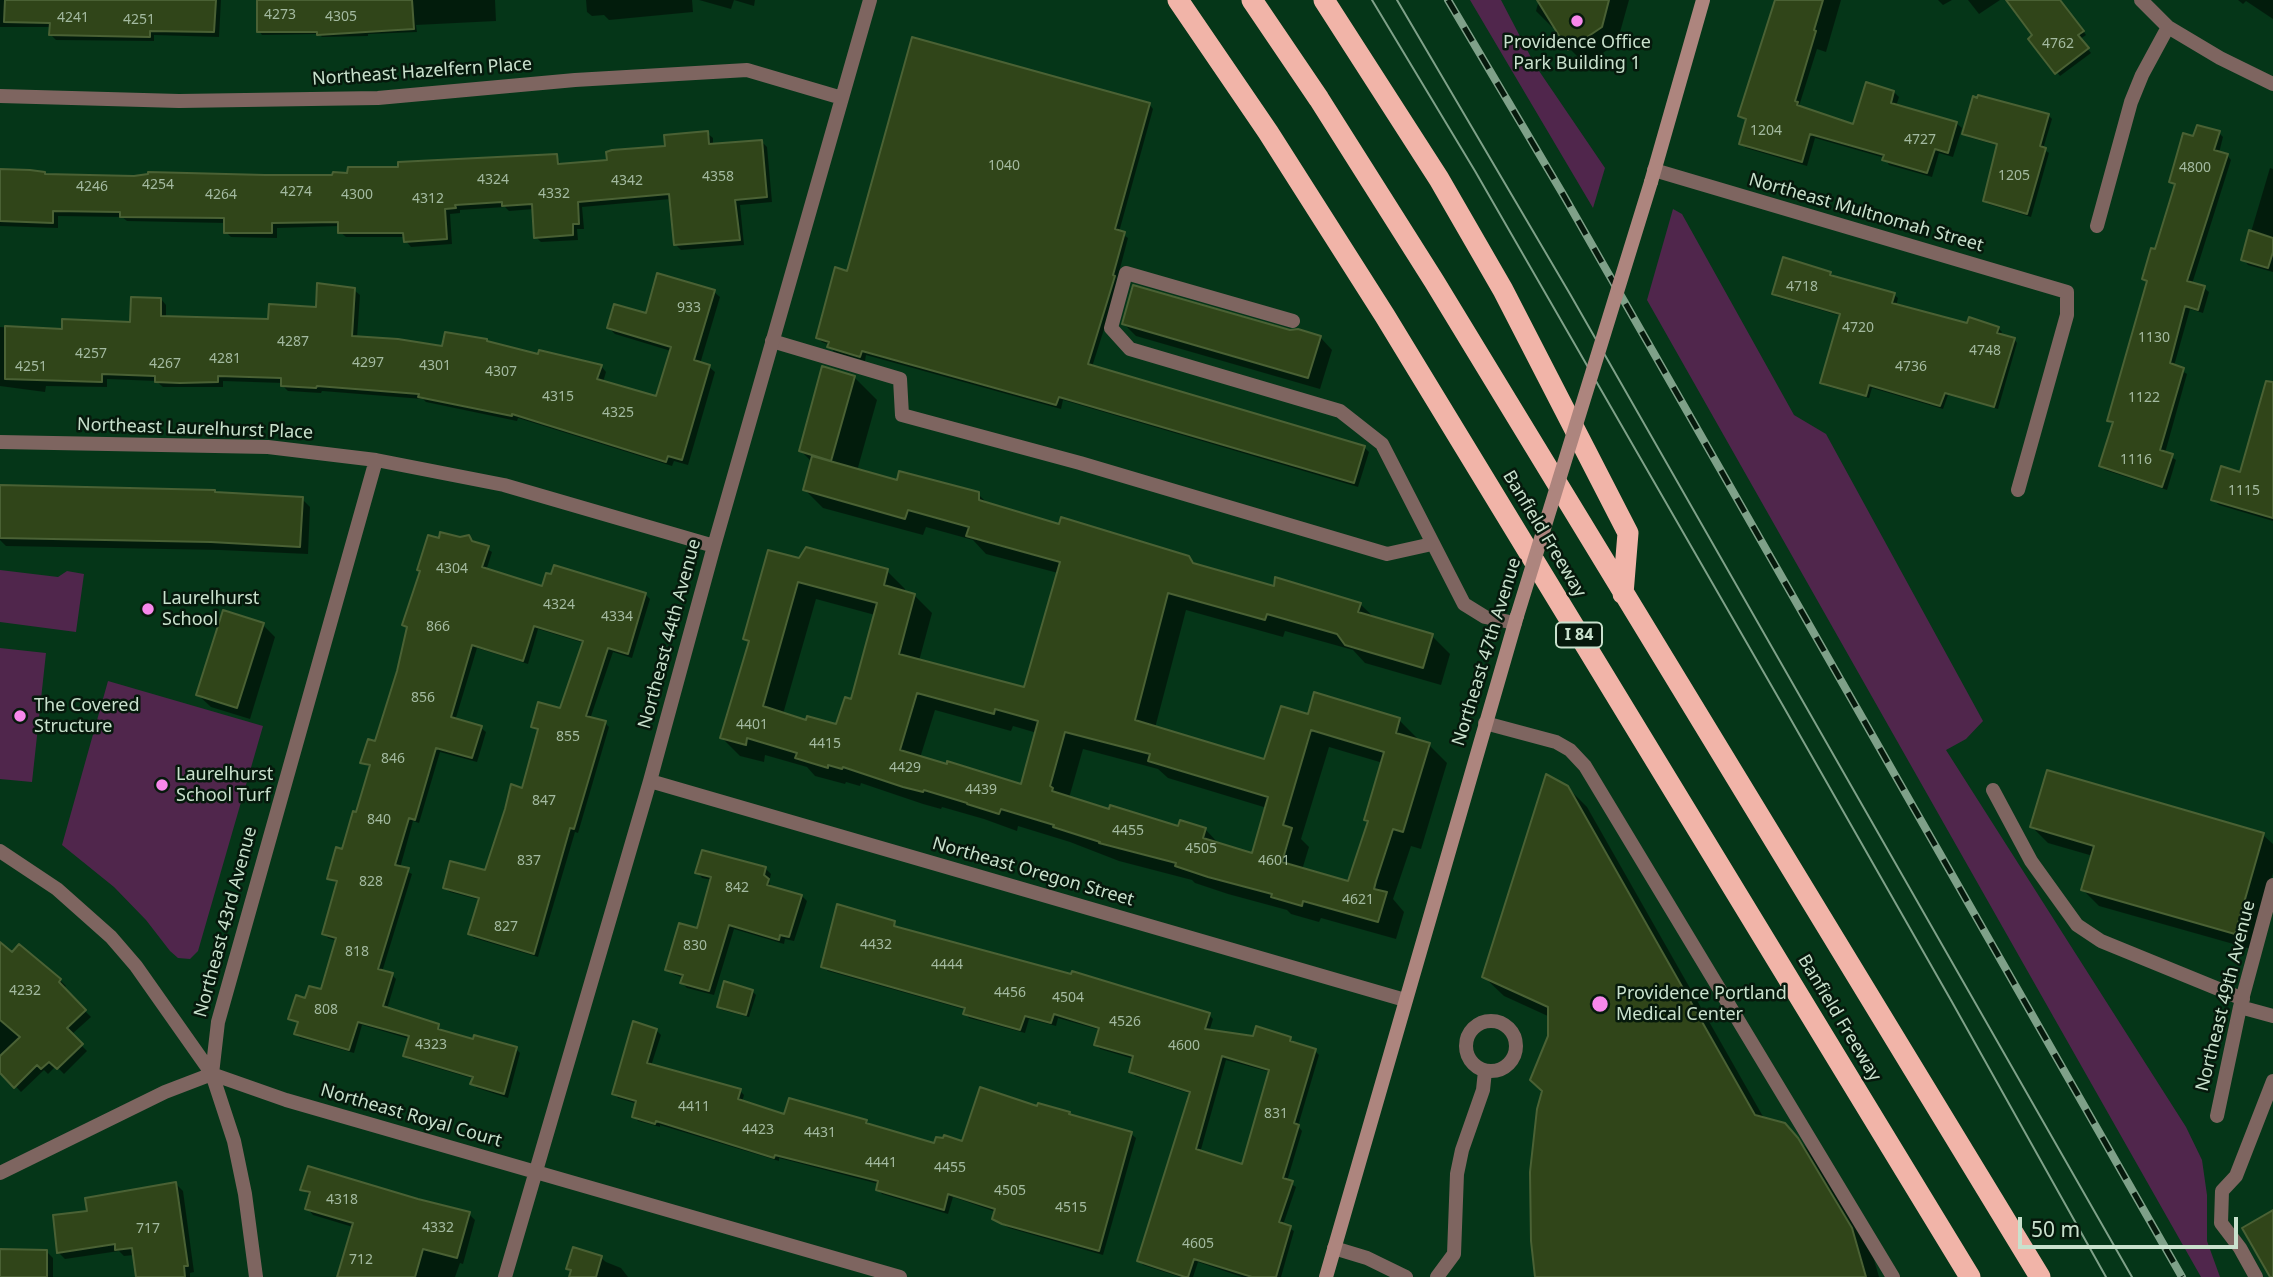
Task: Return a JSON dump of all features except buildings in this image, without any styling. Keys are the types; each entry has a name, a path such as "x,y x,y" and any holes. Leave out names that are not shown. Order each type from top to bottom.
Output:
{"highway":[{"name":"Banfield Freeway","path":"1178,0 1261,121 1378,305 1970,1277"},
{"name":"Banfield Freeway","path":"1252,0 1406,236 2040,1277"},
{"path":"1324,0 1446,190 1503,290 1628,533 1623,594"}],"main road":[{"name":"Northeast 47th Avenue","path":"1325,1277 1485,723 1703,0"}],"street":[{"name":"Northeast 44th Avenue","path":"505,1277 650,781 714,546 870,0"},
{"path":"2141,0 2168,27 2220,58 2273,84"},
{"path":"2097,226 2131,102 2168,27"},
{"name":"Northeast Hazelfern Place","path":"0,96 179,101 378,98 575,80 747,70 842,98"},
{"name":"Northeast Multnomah Street","path":"1652,176 2067,292 2067,315 2018,491"},
{"path":"1293,321 1126,273 1111,328 1130,349 1340,411 1382,444 1464,604 1485,617 1516,619"},
{"path":"772,341 900,379 902,415 1080,463 1387,554 1432,544"},
{"name":"Northeast Laurelhurst Place","path":"0,443 268,447 376,460 504,485 714,546"},
{"name":"Northeast 43rd Avenue","path":"256,1277 255,1253 243,1180 234,1141 212,1074 218,1021 376,460"},
{"path":"1485,723 1556,742 1570,750 1585,766 1893,1277"},
{"name":"Northeast Oregon Street","path":"650,781 1405,1000"},
{"path":"1993,790 2031,861 2077,925 2101,941 2220,987 2241,1003 2273,1016"},
{"path":"0,851 57,890 111,937 136,966 212,1074 165,1092 0,1173"},
{"name":"Northeast 49th Avenue","path":"2217,1116 2241,1003 2273,885"},
{"path":"1437,1277 1454,1254 1457,1174 1462,1150 1483,1090 1485,1071"},
{"name":"Northeast Royal Court","path":"212,1074 286,1100 900,1277"},
{"path":"2256,1277 2241,1248 2221,1223 2222,1191 2236,1176 2273,1081"},
{"path":"1334,1248 1367,1258 1406,1277"}],"shaded area":[{"path":"1470,0 1501,0 1535,65 1605,168 1593,208"},
{"path":"1673,209 1682,214 1794,415 1826,434 1983,721 1966,739 1946,750 2186,1127 2202,1160 2207,1195 2207,1241 2220,1277 2201,1277 1647,300"},
{"path":"0,570 58,577 67,571 84,574 76,632 0,622"},
{"name":"The Covered Structure","path":"0,648 46,653 32,782 0,779"},
{"name":"Laurelhurst School Turf","path":"108,681 263,726 198,951 190,959 178,958 170,951 146,920 114,887 62,845"}],"tram line":[{"path":"1372,0 1475,171 1782,704 2106,1277"},
{"path":"1397,0 1570,294 2132,1277"}],"railway":[{"path":"1448,0 1564,196 2182,1277"}],"place":[{"name":"Providence Office Park Building 1","path":"1577,21"},
{"name":"Laurelhurst School","path":"148,609"},
{"name":"The Covered Structure","path":"20,716"},
{"name":"Laurelhurst School Turf","path":"162,785"},
{"name":"Providence Portland Medical Center","path":"1600,1004"}]}
